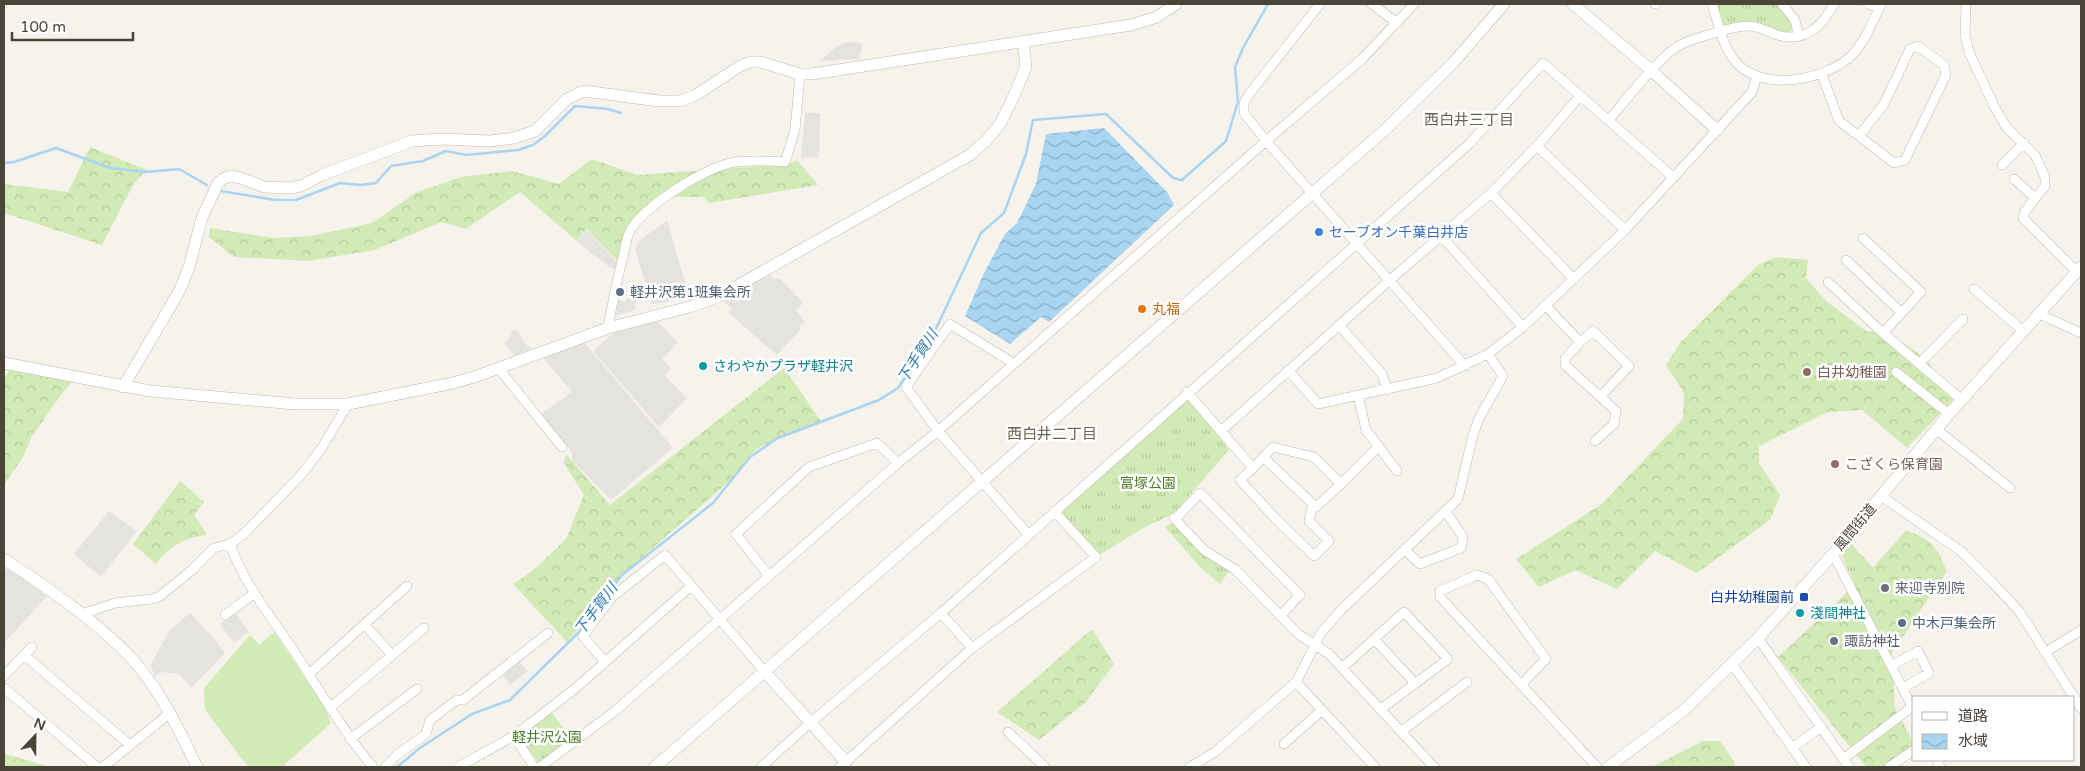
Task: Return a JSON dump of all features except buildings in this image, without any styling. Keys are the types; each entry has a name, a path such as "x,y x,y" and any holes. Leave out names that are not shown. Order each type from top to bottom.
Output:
{"street":[{"path":"123,387 180,290 190,267 202,218 218,183 230,176 264,187 290,188 301,186 322,175 412,142 442,139 490,141 514,138 535,131 567,100 584,91 659,101 680,101 696,95 740,66 750,62 760,62 800,74 812,74 1144,22 1162,14 1176,4"},
{"path":"1320,4 1250,93 1244,103 1244,113 1266,141 1357,244 1391,279 1466,366"},
{"path":"1372,4 1397,23"},
{"path":"540,767 616,711 898,463 938,431 1013,363 1362,58 1414,4"},
{"path":"655,767 1393,122 1454,62 1504,4"},
{"path":"1573,4 1652,71 1717,130"},
{"path":"1712,4 1721,32 1735,62 1756,76 1776,80 1800,79 1822,75 1853,55 1864,40 1880,6 1868,4"},
{"path":"1782,4 1795,20 1799,36"},
{"path":"1609,120 1666,56 1680,45 1745,26 1758,26 1786,37 1799,36 1812,32 1821,24 1834,4"},
{"path":"1966,4 1965,34 1968,52 1995,108 2007,128 2034,155 2045,177 2045,186 2024,211 2022,218 2079,269"},
{"path":"4,363 123,387 296,404 348,404 453,383 499,369 608,328 693,306 719,296 970,155 986,141 1000,124 1012,100 1026,67 1023,42"},
{"path":"1822,75 1839,121 1894,163 1905,160 1946,75 1944,65 1918,46 1910,49 1884,104 1859,136"},
{"path":"761,767 811,722 941,613 1187,392 1469,144 1543,63 1673,177"},
{"path":"608,328 613,295 630,230 673,190 719,166 735,162 760,160 784,162 795,130 800,74"},
{"path":"1288,370 1318,404 1437,378 1488,354 1523,327 1625,230 1752,92 1756,76"},
{"path":"1221,431 1490,193 1537,146 1580,96"},
{"path":"2002,166 2024,143"},
{"path":"1537,146 1625,230"},
{"path":"2014,178 2035,198"},
{"path":"1490,193 1574,280"},
{"path":"1442,237 1523,327"},
{"path":"1863,238 1921,292 1883,333"},
{"path":"1846,260 1902,314"},
{"name":"風間街道","path":"1608,767 1662,728 1758,638 1833,554 1949,414 2079,269"},
{"path":"1828,282 1883,333 1962,400"},
{"path":"1974,289 2022,332"},
{"path":"1546,306 1580,342"},
{"path":"2039,314 2081,333"},
{"path":"1920,363 1963,319"},
{"path":"1013,363 950,324 906,387 938,431 1028,534"},
{"path":"1339,325 1382,374 1386,390"},
{"path":"1596,441 1614,424 1616,411 1565,365 1565,360 1593,330 1629,366 1601,396"},
{"path":"1190,767 1214,752 1296,682 1320,634 1341,610 1458,499 1478,418 1503,376 1488,354"},
{"path":"499,369 562,447"},
{"path":"1896,372 1949,414"},
{"path":"1187,392 1253,468"},
{"path":"1358,396 1366,430 1397,471"},
{"path":"82,614 115,603 152,599 160,596 192,570 214,548 230,544 243,535 301,475 321,449 348,404"},
{"path":"1936,429 2010,488"},
{"path":"769,576 736,534 809,467 878,443 898,463"},
{"path":"1263,457 1316,507 1379,446"},
{"path":"1313,504 1309,521 1329,542 1314,556 1240,480 1273,447 1314,457 1341,484"},
{"path":"1280,616 1300,595 1200,493 1174,518 1204,550 1236,570 1280,616 1298,634 1329,654 1434,767"},
{"path":"1881,496 1962,552 2019,612 2074,696"},
{"path":"605,662 583,636 612,597 665,555 764,671 811,722 843,765 972,648 1096,557 1054,511"},
{"path":"1405,550 1420,564 1461,548 1463,537 1446,512"},
{"path":"230,544 235,558 255,593 350,739 373,767"},
{"path":"1833,554 1912,706"},
{"path":"4,559 82,614 133,660 144,673 169,714 197,767"},
{"path":"1521,685 1546,659 1488,579 1477,575 1440,591 1440,597 1596,767"},
{"path":"309,674 407,586"},
{"path":"458,767 514,736 577,686 691,586"},
{"path":"225,615 255,593"},
{"path":"1342,668 1404,612 1448,659 1381,709"},
{"path":"941,613 972,648"},
{"path":"364,624 392,655"},
{"path":"330,708 424,628"},
{"path":"2046,652 2081,630"},
{"path":"385,767 397,755 426,734 430,720 457,700 464,700 548,633"},
{"path":"1758,638 1849,767"},
{"path":"1374,639 1415,684"},
{"path":"4,676 32,647"},
{"path":"1891,666 1918,651 1929,673 1903,688"},
{"path":"24,655 130,745"},
{"path":"1732,664 1806,767"},
{"path":"1296,682 1375,767"},
{"path":"1402,731 1466,682"},
{"path":"4,688 96,767"},
{"path":"350,739 417,689"},
{"path":"1843,759 1912,709"},
{"path":"1284,744 1322,710"},
{"path":"103,767 169,714"},
{"path":"1792,748 1821,727"},
{"path":"1008,732 1044,767"},
{"path":"514,736 534,767"},
{"path":"1889,767 1912,751"}],"green space":[{"path":"1715,4 1777,4 1785,11 1793,29 1788,35 1728,27 1722,24"},
{"path":"90,147 147,170 134,183 102,245 4,213 4,184 68,192"},
{"path":"592,159 637,175 788,164 797,160 818,185 709,203 704,197 671,197 635,216 623,241 619,262 586,229 577,241 520,192 466,229 441,222 375,250 308,261 234,257 209,237 210,228 274,238 311,236 372,223 417,192 461,177 512,171 559,184"},
{"path":"1776,257 1808,260 1806,278 1826,301 1866,331 1893,336 1925,358 1954,399 1907,448 1862,410 1828,412 1759,446 1759,463 1780,495 1770,520 1697,573 1655,551 1617,589 1576,570 1539,587 1516,559 1602,504 1683,419 1684,393 1666,365 1680,343 1758,265"},
{"path":"784,368 821,421 778,438 755,450 734,477 622,575 567,642 513,584 535,569 566,539 584,495 564,463 566,454 610,505"},
{"path":"10,369 72,382 32,436 23,457 4,485 4,379"},
{"name":"富塚公園","path":"1187,394 1229,450 1173,514 1145,527 1096,557 1060,511"},
{"path":"180,481 204,502 194,515 207,535 191,538 178,544 166,552 156,564 133,544"},
{"path":"1174,522 1229,571 1220,584 1200,567 1165,527"},
{"path":"1906,530 1932,544 1947,571 1892,653 1895,708 1912,740 1912,753 1886,767 1866,767 1778,657 1873,568"},
{"path":"1850,543 1885,580 1860,596 1841,554"},
{"path":"1092,629 1114,664 1086,702 1039,740 997,712"},
{"path":"274,632 324,706 331,723 282,767 250,767 240,757 205,709 204,688 250,635 259,645"},
{"name":"軽井沢公園","path":"551,712 573,741 542,763 537,761 521,739 522,733"},
{"path":"1703,741 1720,741 1735,763 1734,767 1652,767"},
{"path":"4,753 8,755 51,767 4,767"}],"shaded area":[{"path":"848,42 863,43 859,59 819,61 839,45"},
{"path":"805,113 820,113 819,157 801,158"},
{"path":"667,220 689,296 652,304 635,250 638,242"},
{"path":"586,230 618,263 616,269 612,269 577,242"},
{"path":"770,273 774,280 779,278 803,303 796,311 805,322 799,326 801,329 777,355 729,313 732,309 724,302 727,297"},
{"path":"629,294 637,297 635,310 616,316 618,300 626,302"},
{"path":"657,321 678,342 662,359 671,368 665,376 687,398 659,427 593,351 613,333"},
{"path":"517,329 526,345 533,348 514,356 504,343 510,338 512,331"},
{"path":"583,341 673,448 611,500 572,460 572,452 541,414 572,392 542,357"},
{"path":"109,511 137,531 101,577 74,554"},
{"path":"8,568 47,596 4,643 4,572"},
{"path":"235,612 249,632 234,643 220,624"},
{"path":"190,613 225,653 191,688 179,674 163,672 155,675 150,665 170,630"},
{"path":"519,661 528,671 510,685 502,674"}],"water":[{"path":"1104,128 1167,192 1174,205 1049,322 1041,317 1010,344 965,316 984,273 1005,234 1017,223 1036,184 1046,134"}],"waterway":[{"name":"下手賀川","path":"397,767 420,748 472,714 510,700 579,632 622,575 713,503 750,457 778,438 879,400 898,388 933,335 981,233 1004,213 1026,154 1033,120 1106,114 1173,178 1182,180 1226,141 1238,102 1235,67 1243,48 1268,4"},
{"path":"221,191 275,200 296,200 340,183 361,185 376,183 391,166 423,161 446,151 466,155 518,150 533,145 545,136 575,106 608,109 621,113"},
{"path":"4,163 14,162 56,148 110,168 145,172 179,169 207,185"}],"place":[{"name":"セーブオン千葉白井店","path":"1319,232"},
{"name":"軽井沢第1班集会所","path":"620,292"},
{"name":"丸福","path":"1142,309"},
{"name":"さわやかプラザ軽井沢","path":"703,366"},
{"name":"白井幼稚園","path":"1807,372"},
{"name":"こざくら保育園","path":"1835,464"},
{"name":"来迎寺別院","path":"1885,588"},
{"name":"白井幼稚園前","path":"1804,597"},
{"name":"淺間神社","path":"1800,613"},
{"name":"中木戸集会所","path":"1902,623"},
{"name":"諏訪神社","path":"1834,641"}],"district":[{"name":"西白井三丁目","path":"1469,120"},
{"name":"西白井二丁目","path":"1052,434"}]}
